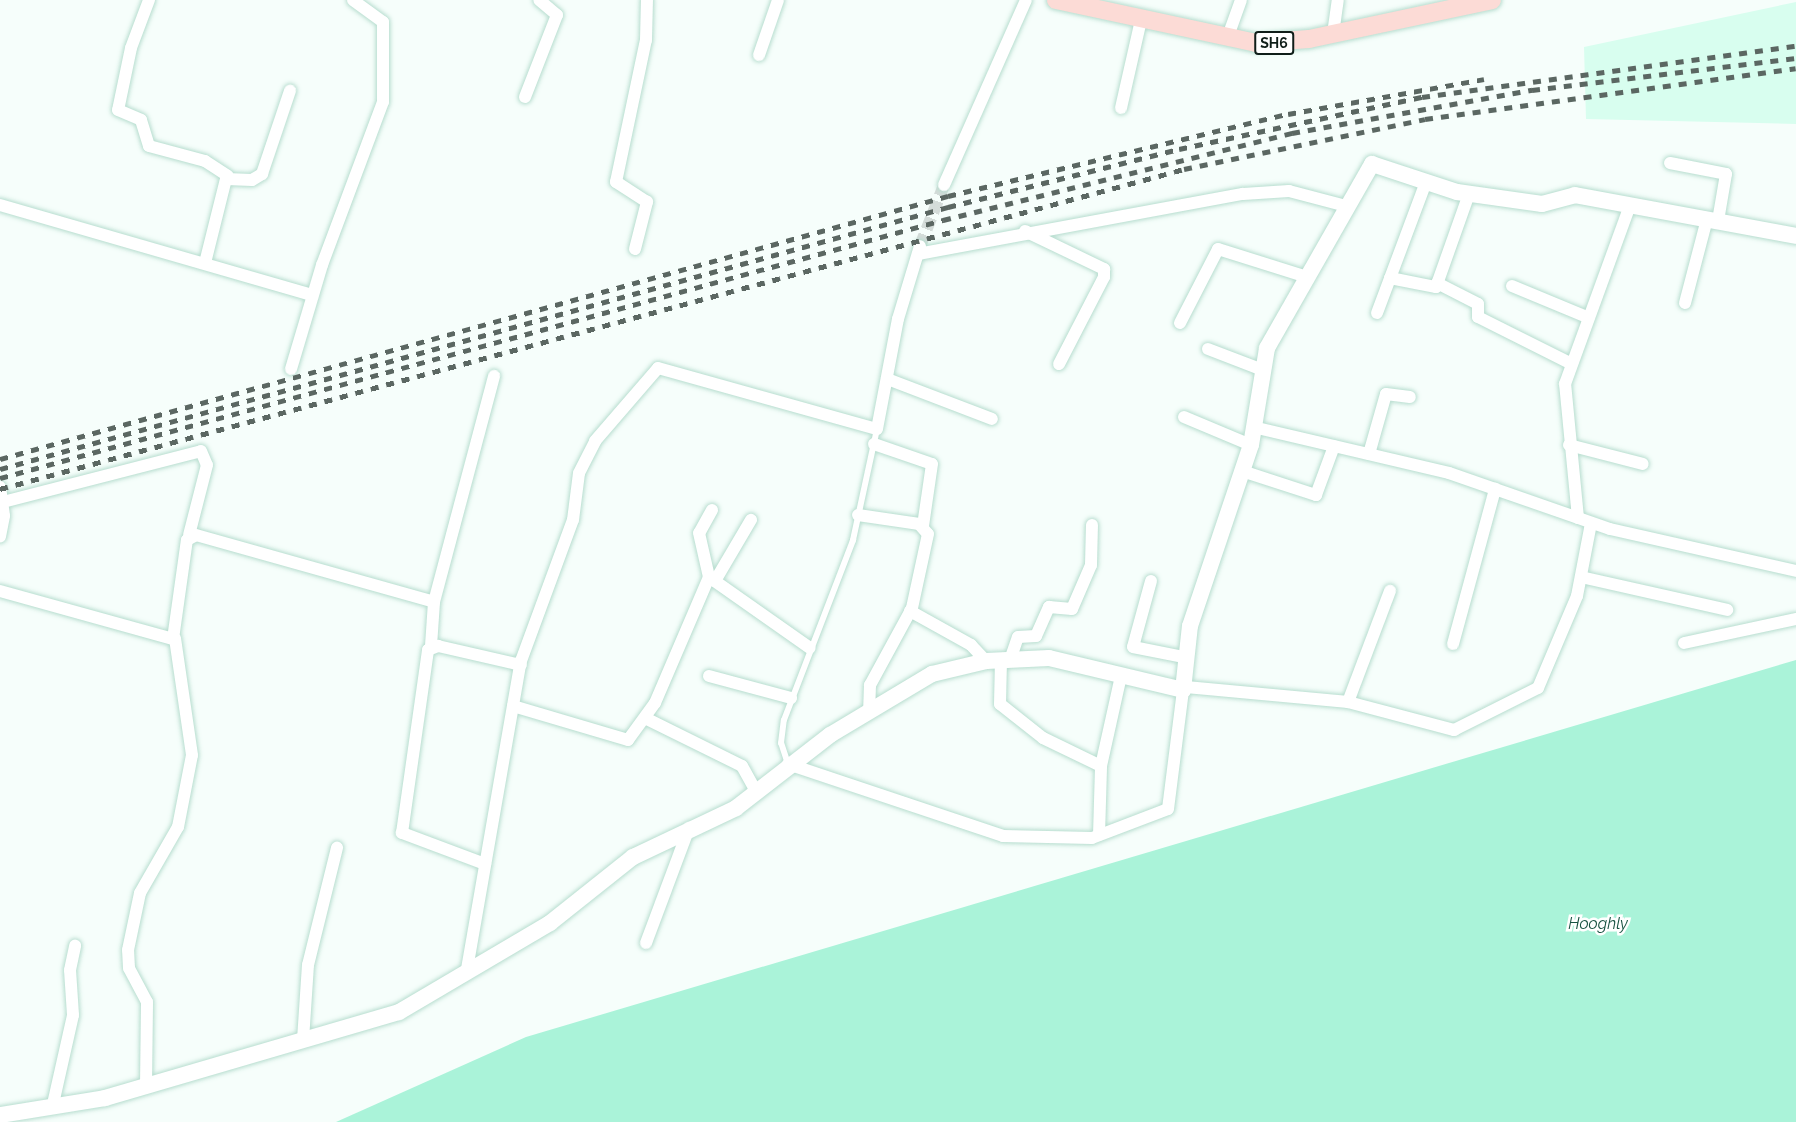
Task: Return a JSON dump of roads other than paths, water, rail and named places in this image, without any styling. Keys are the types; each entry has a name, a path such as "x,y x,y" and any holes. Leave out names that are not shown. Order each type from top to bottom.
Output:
{"main road":[{"name":"SH6","path":"1056,0 1227,39 1282,43 1492,0"}],"street":[{"path":"149,0 131,48 118,110 141,120 149,146 205,161 228,176 249,180 262,174 290,91"},
{"path":"291,369 312,295 383,102 383,22 353,0"},
{"path":"525,97 557,15 539,0"},
{"path":"635,249 646,199 616,182 646,40 647,0"},
{"path":"759,55 778,0"},
{"path":"944,185 1026,0"},
{"path":"1227,39 1241,0"},
{"path":"1333,34 1338,0"},
{"path":"1121,108 1141,20"},
{"path":"1670,163 1726,174 1685,303"},
{"path":"788,764 1004,836 1037,841 1099,835 1168,809 1185,688 1190,626 1251,445 1267,348 1304,276 1371,164 1469,194 1542,204 1575,195 1796,236"},
{"path":"205,263 228,176"},
{"path":"1377,313 1426,182"},
{"path":"467,969 520,665 573,520 579,473 601,432 654,370 877,429 890,380 898,319 919,250 1266,191 1316,194 1346,206"},
{"path":"1390,278 1433,289 1469,194"},
{"path":"0,205 312,295"},
{"path":"1578,518 1563,402 1570,363 1630,205"},
{"path":"1025,231 1104,269 1104,277 1059,364"},
{"path":"1180,323 1218,249 1304,276"},
{"path":"1437,283 1478,304 1478,317 1570,363"},
{"path":"1512,286 1587,317"},
{"path":"1208,349 1263,370"},
{"path":"485,864 402,833 431,646 434,602 494,376"},
{"path":"890,380 992,419"},
{"path":"1369,454 1386,394 1410,397"},
{"path":"1184,417 1251,445"},
{"path":"1253,427 1369,454 1495,489 1591,523 1796,571"},
{"path":"869,711 870,686 910,611 928,534 923,526 932,464 874,444"},
{"path":"1242,471 1316,495 1334,446"},
{"path":"1569,446 1643,464"},
{"path":"3,501 203,451 207,465 189,535 175,638 192,755 178,827 140,893 128,950 129,968 147,1002 146,1086"},
{"path":"0,488 3,501 0,537"},
{"path":"1453,644 1495,489"},
{"path":"712,510 699,533 712,579 810,648"},
{"path":"858,515 923,526"},
{"path":"513,706 624,740 645,718 712,579 751,520"},
{"path":"0,1115 146,1086 399,1012 467,969 550,923 633,857 689,827 728,813 788,764 869,711 932,674 999,661 1049,658 1121,676 1185,688 1348,702 1454,730 1538,688 1581,578 1591,523"},
{"path":"1092,525 1091,566 1072,609 1049,607 1036,636 1020,636 999,661 1000,705 1043,738 1101,766"},
{"path":"189,535 434,602"},
{"path":"1581,578 1727,610"},
{"path":"1151,581 1133,647 1188,658"},
{"path":"0,591 81,617 175,638"},
{"path":"1348,702 1390,591"},
{"path":"910,611 999,661"},
{"path":"1684,643 1796,619"},
{"path":"431,646 520,665"},
{"path":"709,676 791,698"},
{"path":"1099,835 1101,766 1121,676"},
{"path":"645,718 742,766 756,791"},
{"path":"646,943 689,827"},
{"path":"303,1040 308,965 337,848"},
{"path":"53,1104 74,1016 70,970 75,946"}],"lane":[{"path":"788,764 781,732 791,698 858,515 877,429"}],"water":[{"name":"Hooghly","path":"1796,660 1796,1122 336,1122 526,1037"}],"tunnel":[{"path":"920,246 944,185"}],"railway":[{"path":"0,469 948,207 1179,149 1422,97 1796,46"},
{"path":"0,478 943,220 1292,133 1532,90 1796,58"},
{"path":"0,489 1184,169 1425,119 1796,68"},
{"path":"0,459 948,196 1288,114 1484,79"}]}
